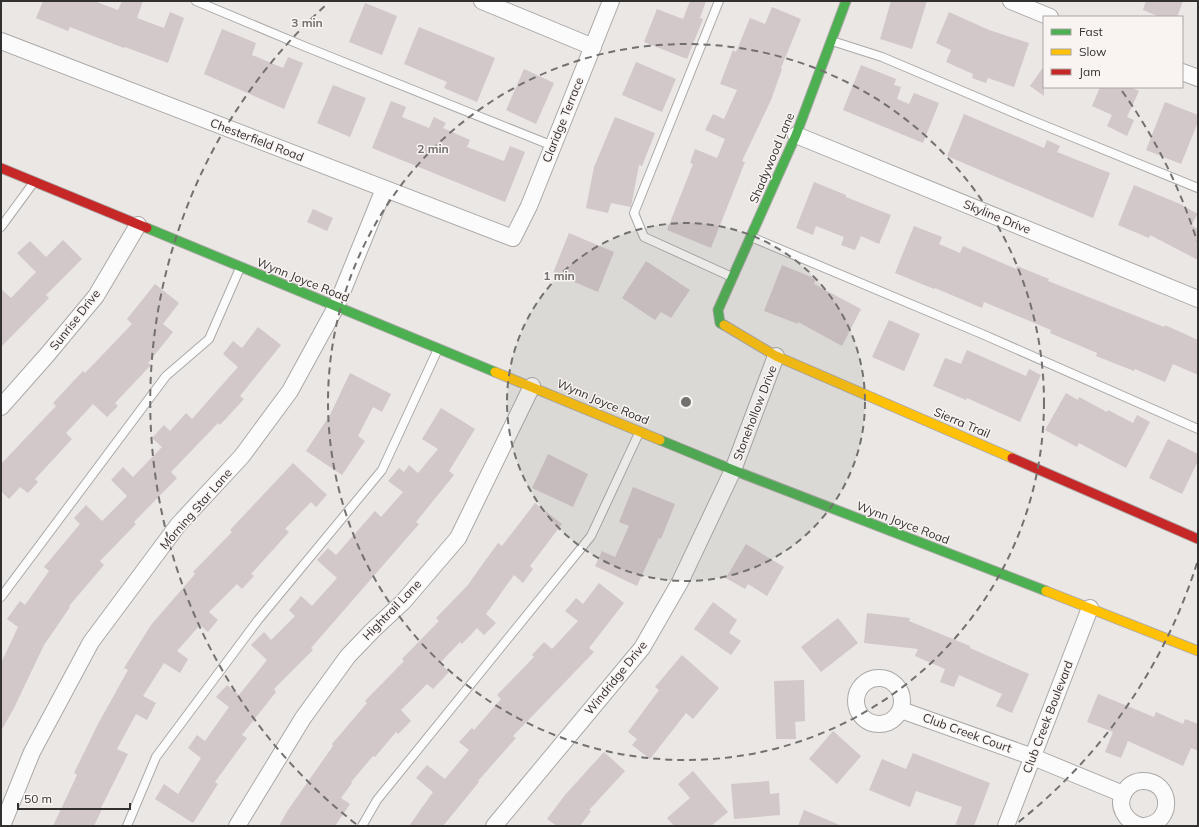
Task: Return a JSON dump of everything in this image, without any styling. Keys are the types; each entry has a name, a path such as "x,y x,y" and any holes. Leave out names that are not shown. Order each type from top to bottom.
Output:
{"street":[{"path":"482,1 593,47"},
{"name":"Claridge Terrace","path":"513,238 529,206 611,1"},
{"name":"Shadywood Lane","path":"720,324 718,310 796,135 846,1"},
{"path":"1011,1 1048,16"},
{"name":"Chesterfield Road","path":"1,41 513,238"},
{"path":"1183,72 1198,78"},
{"name":"Skyline Drive","path":"796,135 1198,299"},
{"name":"Wynn Joyce Road","path":"1,168 733,470 1198,651"},
{"name":"Morning Star Lane","path":"2,826 32,752 91,642 178,525 242,456 290,391 336,307 384,189"},
{"name":"Sunrise Drive","path":"1,407 96,296 138,225"},
{"name":"Sierra Trail","path":"720,324 776,356 1198,539"},
{"name":"Stonehollow Drive","path":"733,470 776,356"},
{"name":"Hightrail Lane","path":"237,826 303,718 348,656 373,630 404,602 458,538 532,386"},
{"name":"Windridge Drive","path":"494,826 642,648 680,582 733,470"},
{"name":"Club Creek Boulevard","path":"1006,826 1090,608"},
{"name":"Club Creek Court","path":"901,710 1033,756 1123,794"},
{"path":"1141,826 1129,821 1124,815 1121,801 1127,787 1140,781 1148,781 1155,784 1165,795 1166,810 1157,822 1145,826"}],"lane":[{"path":"196,1 306,47 553,146"},
{"path":"719,1 634,213 644,237 733,278"},
{"path":"831,41 882,57 1026,118 1198,188"},
{"path":"1,227 34,181"},
{"path":"751,237 982,334 1198,429"},
{"path":"1,597 166,376 210,339 240,267"},
{"path":"127,826 156,757 258,620 382,470 439,348"},
{"path":"362,826 377,800 590,536 640,431"}],"building":[{"path":"43,1 94,1 118,10 122,1 143,1 137,18 164,28 170,12 184,18 168,63 70,27 68,31 36,18"},
{"path":"690,1 706,1 700,18 703,19 687,59 644,42 657,9 683,19"},
{"path":"891,1 927,1 912,49 880,39"},
{"path":"1146,1 1183,1 1177,16 1158,16 1143,10"},
{"path":"365,3 397,16 382,55 349,42"},
{"path":"772,7 801,19 781,68 782,69 771,100 742,161 745,162 711,248 667,230 693,164 690,163 695,149 717,158 725,139 705,130 713,114 724,119 737,90 720,84 733,50 736,52 750,18 765,24"},
{"path":"949,12 989,30 1029,43 1014,87 988,78 986,83 972,78 973,74 946,62 951,50 936,43"},
{"path":"419,27 495,58 477,102 444,88 447,82 404,64"},
{"path":"222,29 256,43 252,55 283,68 288,57 303,63 284,109 204,74"},
{"path":"636,62 676,79 662,112 622,95"},
{"path":"861,65 896,79 894,85 901,87 897,99 909,104 914,93 939,103 923,143 843,110"},
{"path":"1043,67 1044,96 1030,86"},
{"path":"524,69 554,83 536,124 506,110"},
{"path":"333,85 366,98 350,137 317,123"},
{"path":"1100,88 1132,88 1139,91 1127,117 1134,120 1127,136 1107,126 1112,115 1092,106"},
{"path":"391,101 406,107 402,117 429,128 434,117 446,123 443,128 470,140 467,147 504,161 510,146 525,152 505,202 372,148"},
{"path":"1165,102 1198,115 1198,122 1181,164 1146,150"},
{"path":"964,114 1044,148 1047,140 1060,146 1057,152 1110,173 1093,218 947,156"},
{"path":"615,117 655,133 642,166 639,165 631,207 611,203 608,213 586,208 594,167"},
{"path":"814,182 891,215 879,244 861,236 855,250 841,245 844,237 816,226 813,235 796,228"},
{"path":"1134,185 1180,204 1198,214 1191,225 1198,229 1198,260 1150,235 1149,238 1118,225"},
{"path":"313,209 333,218 327,231 307,222"},
{"path":"914,226 942,237 939,244 960,253 963,246 1016,269 1017,266 1049,279 1048,281 1164,327 1165,325 1198,340 1198,375 1173,364 1165,382 1135,369 1134,371 1096,356 1097,353 1050,333 1051,330 984,302 982,308 895,273"},
{"path":"569,233 614,252 598,292 553,273"},
{"path":"63,240 82,259 46,295 49,298 1,347 1,289 11,298 36,272 17,253 30,241 46,257"},
{"path":"646,261 690,290 671,318 661,312 655,320 622,298"},
{"path":"782,265 816,279 814,284 861,309 842,346 798,322 798,324 764,311"},
{"path":"155,284 179,303 163,324 173,332 148,363 151,365 115,403 118,406 107,417 93,404 66,433 72,439 35,479 38,482 28,493 20,487 9,499 1,491 1,464 56,406 53,403 83,371 85,373 132,324 127,319"},
{"path":"889,320 920,334 904,371 872,357"},
{"path":"258,327 281,345 240,396 244,399 220,425 218,423 171,472 177,478 134,522 136,524 100,561 104,565 69,606 70,607 44,645 14,708 1,731 1,663 18,627 7,619 20,601 25,605 49,571 44,567 80,524 74,518 86,505 102,521 127,496 111,480 123,467 133,477 162,447 152,438 164,425 170,431 186,413 192,419 238,367 223,354 233,341 242,348"},
{"path":"967,350 1026,376 1029,369 1041,375 1020,422 967,398 966,400 933,386 945,358 961,364"},
{"path":"350,373 391,394 382,412 373,407 358,436 365,441 342,475 306,451 330,415"},
{"path":"1066,393 1078,400 1079,397 1107,412 1108,410 1133,423 1137,415 1150,422 1126,468 1079,443 1077,447 1045,430"},
{"path":"441,408 475,429 449,471 454,475 416,522 419,524 311,648 313,650 274,689 276,692 242,735 247,738 215,782 218,784 193,823 155,799 164,784 178,794 201,758 188,748 197,735 205,741 229,707 216,697 227,685 239,695 267,660 251,645 264,632 271,640 295,616 289,610 301,596 312,606 337,578 317,560 328,548 336,555 375,511 381,517 403,492 388,481 399,468 404,472 409,465 418,473 438,449 422,439"},
{"path":"1168,439 1198,454 1198,461 1182,494 1149,478"},
{"path":"548,454 588,474 573,507 532,488"},
{"path":"293,463 327,495 316,507 311,502 285,529 289,532 251,574 254,576 242,589 237,584 209,612 218,620 208,632 200,625 177,651 188,659 180,673 164,663 143,696 156,703 147,720 136,714 117,749 128,754 101,808 102,809 94,826 53,826 77,775 74,773 98,724 128,670 124,668 151,625 195,574 193,572 232,532 230,530"},
{"path":"633,487 675,504 661,539 659,538 637,586 595,566 602,551 615,557 629,526 619,522"},
{"path":"535,503 562,524 530,566 533,569 523,583 514,575 486,614 496,623 484,635 477,628 462,644 460,642 440,663 449,672 433,689 427,684 401,710 411,721 398,734 396,732 351,782 352,783 341,798 350,804 335,826 279,826 288,810 333,746 332,744 367,703 365,701 404,661 402,659 439,621 436,618 467,586 498,543 502,546"},
{"path":"746,544 784,567 767,596 748,584 745,589 726,578"},
{"path":"599,583 624,603 589,648 594,652 513,736 516,738 478,781 479,782 443,826 409,826 433,792 416,778 427,765 445,779 469,750 459,742 472,728 474,730 501,699 497,695 534,657 532,655 544,642 552,649 578,621 565,611 576,598 583,604"},
{"path":"713,602 737,620 729,633 741,641 731,655 694,629"},
{"path":"867,613 910,618 909,621 970,646 970,648 1029,674 1012,713 996,706 1002,694 959,675 954,687 940,682 945,669 915,656 918,649 864,643"},
{"path":"838,618 858,643 821,672 801,647"},
{"path":"682,655 719,688 693,719 686,713 650,759 632,745 637,739 628,732 659,690 655,687"},
{"path":"804,680 805,721 795,722 796,739 776,739 774,681"},
{"path":"1098,694 1154,717 1156,712 1183,724 1185,719 1198,724 1198,751 1191,748 1183,766 1128,741 1121,758 1105,752 1113,732 1087,722"},
{"path":"833,731 861,756 837,784 809,759"},
{"path":"604,752 625,771 589,810 591,811 580,826 557,826 547,819 565,795"},
{"path":"913,753 990,783 974,826 955,826 962,807 916,791 910,807 869,790 882,759 906,769"},
{"path":"693,771 728,812 711,826 674,826 667,818 690,798 678,784"},
{"path":"769,781 770,794 779,793 780,815 734,819 731,784"},
{"path":"804,810 842,826 798,826"}],"traffic: fast":[{"path":"724,325 720,323 718,310 796,135 846,1"},
{"path":"147,228 495,372"},
{"path":"660,440 733,470 1046,591"}],"traffic: slow":[{"path":"724,325 776,356 1012,458"},
{"path":"495,372 660,440"},
{"path":"1046,591 1198,651"}],"traffic: jam":[{"path":"1,168 147,228"},
{"path":"1012,458 1198,539"}]}
